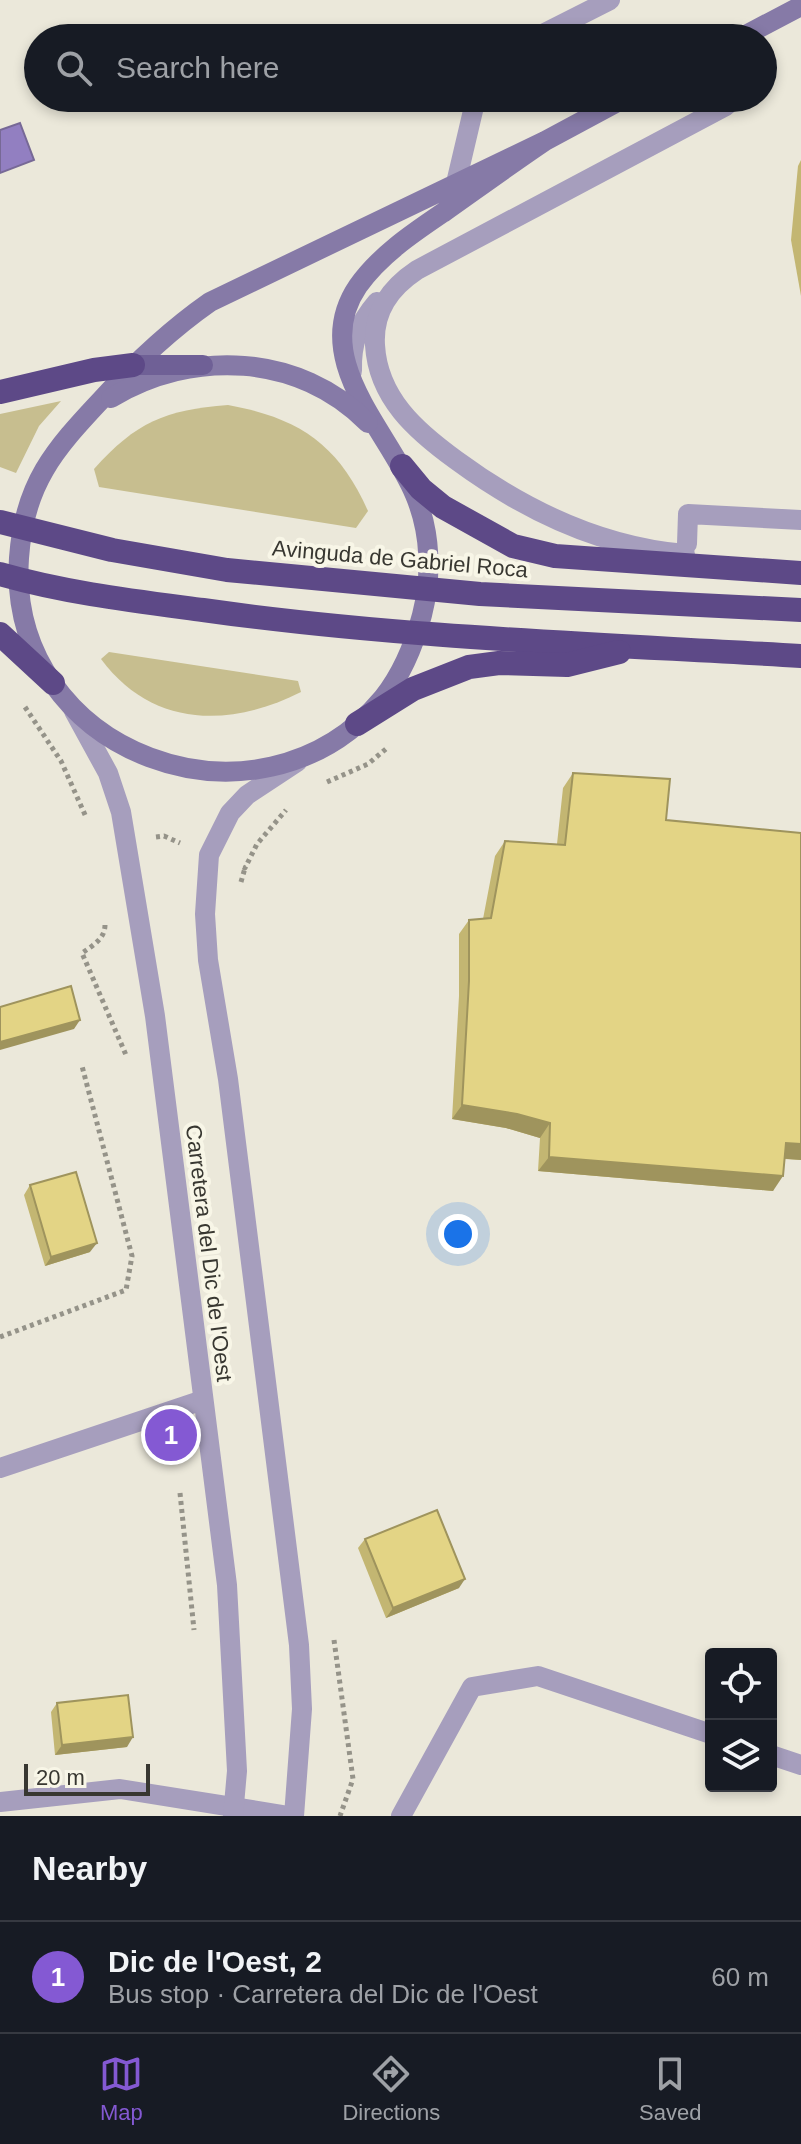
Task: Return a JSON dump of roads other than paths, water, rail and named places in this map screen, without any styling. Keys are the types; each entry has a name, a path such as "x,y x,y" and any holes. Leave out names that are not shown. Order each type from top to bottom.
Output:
{"highway":[{"path":"0,392 94,370 133,365"},
{"path":"402,466 421,489 443,507 513,546 555,556 801,573"},
{"name":"Avinguda de Gabriel Roca","path":"11,526 112,550 227,570 427,590 801,610"},
{"path":"9,577 101,596 268,619 417,633 801,656"},
{"path":"0,634 53,683"},
{"path":"357,724 413,689 469,667 499,663 567,665 645,647"}],"main road":[{"path":"133,365 203,365"}],"street":[{"path":"563,24 610,0"},
{"path":"767,24 801,6"},
{"path":"456,183 473,112"},
{"path":"545,141 397,245 357,287 345,311 341,327 345,362 356,390 382,438 402,466 416,498 423,520 429,567 417,633 404,665 384,697 357,724 304,757 266,769 196,771 129,751 100,733 73,708 53,683 37,655 9,577 11,526 31,498 62,440 133,365 181,322 210,302 599,112"},
{"path":"356,390 352,356 355,338 370,310 401,281 436,258 715,112"},
{"path":"401,281 386,299 376,320 375,350 384,384 400,411 416,429 482,479 549,517 623,544 666,552 801,564"},
{"path":"85,416 140,381 203,365 237,364 300,377 357,412 382,438"},
{"path":"687,544 688,514 801,520"},
{"name":"Carretera del Dic de l'Oest","path":"73,708 108,773 127,837 155,1016 227,1585 236,1724 234,1812"},
{"name":"Carretera del Dic de l'Oest","path":"292,1816 302,1709 299,1645 228,1079 208,960 205,877 209,855 230,813 247,795 304,757"},
{"path":"0,1468 203,1400"},
{"path":"401,1816 472,1687 538,1676 705,1732"},
{"path":"777,1757 801,1765"},
{"path":"0,1802 120,1789 234,1812 292,1816"}],"place":[{"name":"Dic de l'Oest, 2","path":"171,1435"}]}
